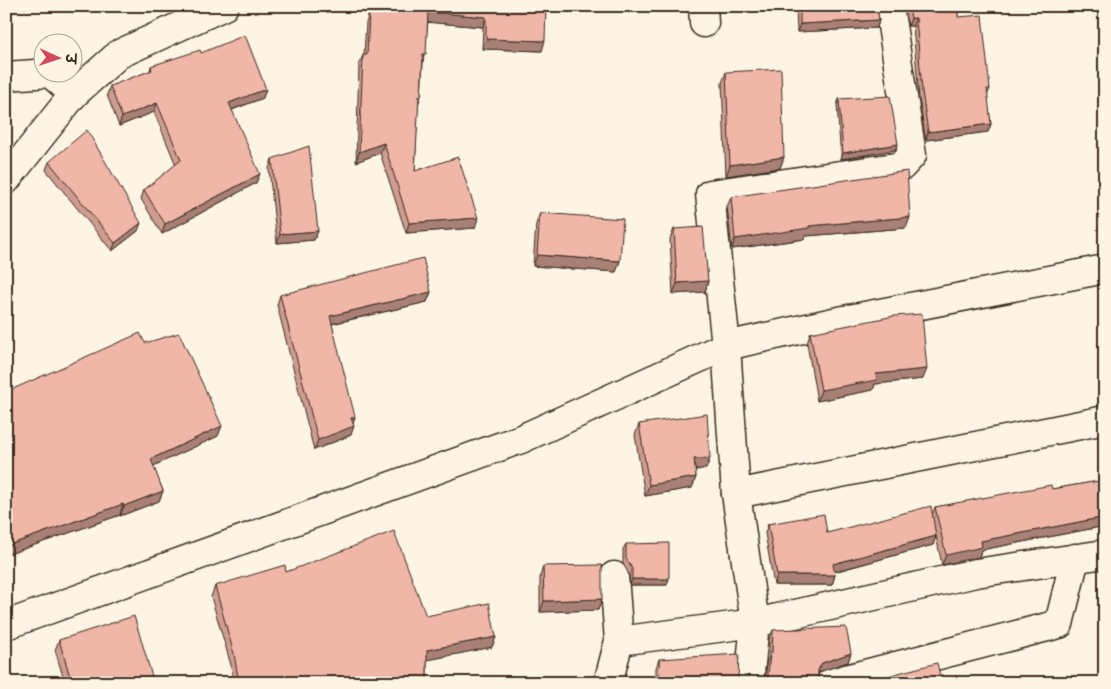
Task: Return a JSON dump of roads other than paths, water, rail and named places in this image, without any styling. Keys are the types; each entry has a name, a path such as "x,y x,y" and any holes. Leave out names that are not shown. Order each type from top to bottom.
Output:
{"street":[{"path":"6,180 74,94 120,54 224,6"},
{"path":"749,683 755,623 736,494 726,346 710,194 902,166 912,156 888,6"},
{"path":"6,76 50,73 74,94"},
{"path":"6,625 521,438 726,346 834,322 1105,270"},
{"path":"736,494 1105,420"},
{"path":"619,641 755,623 976,573 1105,554"},
{"path":"830,683 1059,624 1075,558"},
{"path":"608,683 619,641 614,576"}]}
